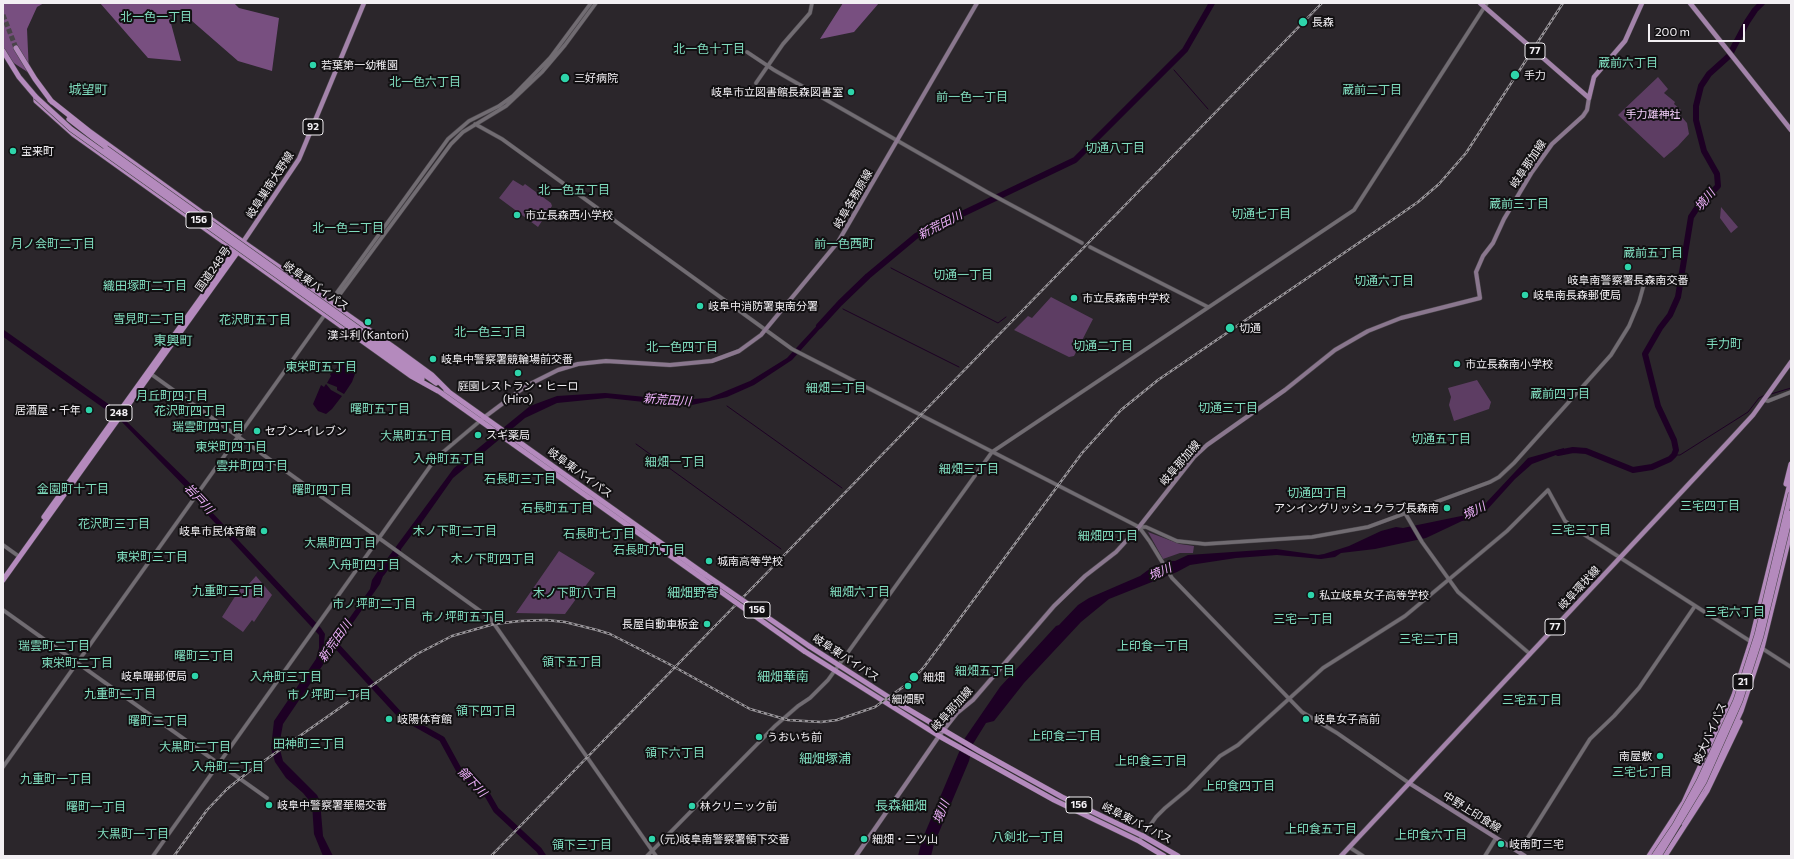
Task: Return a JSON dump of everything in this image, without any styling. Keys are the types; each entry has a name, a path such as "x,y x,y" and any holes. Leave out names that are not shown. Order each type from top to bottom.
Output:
{"highway":[{"name":"岐阜東バイパス","path":"17,50 50,100 90,137 367,337 495,432 704,577 808,646 981,752 1062,797 1143,836 1178,856"},
{"name":"岐阜東バイパス","path":"3,51 19,77 36,97 60,120 82,137 367,337 500,428 804,651 939,736 1054,800 1139,841 1164,856"},
{"name":"156","path":"36,97 36,101 62,125 112,163 411,376 438,391"},
{"name":"156","path":"50,100 115,150 432,375 449,392"},
{"name":"248","path":"236,252 243,242"},
{"name":"国道248号","path":"3,580 151,374 236,252"},
{"name":"国道248号","path":"3,575 236,252"},
{"name":"21","path":"1759,614 1760,596 1791,464"},
{"name":"21","path":"1691,796 1734,695 1751,642 1791,479"},
{"name":"岐大バイパス","path":"1654,856 1691,796 1720,739 1743,680 1759,630 1791,493"},
{"name":"岐大バイパス","path":"1659,856 1678,828 1714,762 1740,702 1761,636 1791,513"},
{"name":"21","path":"1665,856 1695,811 1717,773 1752,691 1759,646 1773,605 1791,530"},
{"name":"21","path":"1771,612 1777,604 1791,543"},
{"path":"1740,675 1751,667 1759,646"},
{"name":"21","path":"1649,856 1684,802 1740,675"},
{"name":"21","path":"1678,828 1694,804 1722,754 1754,676"}],"main road":[{"name":"岐阜巣南大野線","path":"243,242 300,159 364,3"},
{"name":"岐阜各務原線","path":"480,421 526,386 558,370 578,364 606,361 670,365 712,361 739,351 766,330 833,250 977,3"},
{"name":"77","path":"1480,3 1486,5 1589,98"},
{"path":"1589,98 1594,77 1624,40 1642,3"},
{"path":"1690,3 1791,130"},
{"name":"岐阜那加線","path":"856,856 939,736 957,713 973,700 1054,606 1085,576 1116,552 1194,457 1230,427 1285,390 1335,350 1368,330 1417,314 1480,298 1476,272 1483,256 1493,242 1504,219 1535,166 1552,144 1583,116 1587,110 1589,98"},
{"name":"岐阜環状線","path":"1341,856 1730,440 1767,396 1791,362"},
{"name":"中野上印食線","path":"1409,783 1525,856"}],"street":[{"path":"332,304 333,298 448,139 469,121 499,106 513,96 550,58 592,3"},
{"path":"3,767 332,304 451,144 475,124 506,106 542,72 566,45 596,3"},
{"path":"756,83 788,37 810,13 812,3"},
{"path":"647,856 775,726 819,691 992,452 1354,210 1486,5"},
{"path":"747,52 768,66 1000,200 1082,243"},
{"path":"475,124 512,146 794,350 1138,527 1150,542 1170,576 1302,712 1337,733 1409,783"},
{"path":"1090,247 1208,307"},
{"path":"1138,527 1146,527 1184,542 1244,542 1312,537 1368,527 1490,482 1507,470 1611,355 1629,326 1639,302 1646,277"},
{"path":"151,374 490,618 656,856"},
{"path":"1767,396 1768,401 1791,392"},
{"path":"153,856 441,453 480,421"},
{"path":"1139,841 1156,817 1188,790 1220,756 1238,745 1323,668 1405,616 1450,580 1507,531 1548,490 1567,523 1619,558 1791,667"},
{"path":"1405,513 1422,542 1463,596 1530,654"},
{"path":"3,545 17,555"},
{"path":"1519,852 1590,739 1614,716 1639,688 1695,606"},
{"path":"3,610 267,798"},
{"path":"1484,856 1496,838"},
{"path":"1349,847 1363,856"}],"green space":[{"name":"手力雄神社","path":"1658,77 1668,89 1664,93 1675,102 1674,104 1681,110 1680,115 1687,123 1689,134 1664,158 1618,115"},
{"path":"513,180 523,186 525,184 551,203 552,206 538,227 499,198"},
{"path":"1721,207 1738,227 1731,233 1720,218"},
{"path":"1051,297 1093,319 1074,356 1069,357 1014,330 1028,316 1032,318"},
{"path":"1477,380 1491,402 1489,409 1454,421 1449,405 1451,397 1448,388"},
{"path":"1148,532 1180,544 1194,546 1193,553 1180,553 1163,559"},
{"path":"559,551 595,573 565,614 516,613"},
{"path":"256,576 272,595 254,622 252,620 243,632 222,617 241,587 247,586"}],"shaded area":[{"path":"3,3 44,3 37,7 27,29 29,73 3,56"},
{"path":"100,3 234,3 239,8 279,18 272,71 238,61 184,14 169,16 181,61 148,58"},
{"path":"843,3 879,3 854,32 820,39"}],"water":[{"path":"823,319 826,322 792,360 754,385 727,397 692,405 672,405 607,398 557,403 525,418 453,478 422,522 417,532 413,533 396,556 392,557 388,563 380,584 336,647 333,645 331,647 333,650 283,724 279,746 283,761 317,795 320,801 323,836 333,856 323,856 314,834 312,804 303,793 286,778 275,762 271,748 274,721 316,659 319,648 319,635 203,510 192,494 121,421 123,418 196,489 208,508 321,628 325,634 324,643 327,650 370,589 372,580 378,571 454,468 530,406 557,396 605,393 676,400 709,398 750,381 787,358"},
{"path":"341,364 349,366 355,374 352,382 344,394 337,390 337,387 327,383 331,376 330,374"},
{"path":"326,384 331,390 342,396 326,414 318,411 313,404 321,385 324,387"},
{"path":"1564,448 1564,452 1532,464 1515,479 1486,511 1469,520 1462,521 1426,538 1375,549 1341,553 1335,557 1321,559 1277,555 1236,558 1190,565 1177,572 1109,599 1081,622 1024,683 994,721 986,723 973,744 969,761 934,844 931,856 918,856 922,840 965,738 1000,687 1056,626 1059,625 1078,605 1089,598 1140,576 1152,567 1175,561 1188,555 1276,549 1318,555 1349,546 1381,531 1466,515 1484,505 1528,458"}],"waterway":[{"name":"新荒田川","path":"819,326 868,276 916,236 1075,160 1185,50 1212,3"},
{"name":"境川","path":"1558,453 1573,450 1586,451 1633,470 1652,467 1670,459 1674,455 1676,450 1674,440 1658,406 1645,354 1660,328 1670,315 1678,297 1691,217 1697,208 1718,186 1717,174 1704,151 1696,120 1696,106 1701,86 1709,74 1729,56 1747,22 1762,3"},
{"path":"1174,70 1208,109"},
{"path":"891,268 998,323 1006,317"},
{"path":"843,309 959,367"},
{"name":"岩戸川","path":"3,333 113,411"},
{"path":"1771,394 1791,388"},
{"path":"1674,455 1680,455 1748,412 1759,398 1765,395"},
{"path":"727,406 842,488"},
{"path":"636,444 781,549"},
{"name":"新荒田川","path":"382,573 398,551"},
{"name":"領下川","path":"334,643 401,716 442,739 460,772 488,796 496,810 539,850 543,856"}],"tunnel":[{"path":"3,15 16,48"}],"railway":[{"path":"491,856 1322,3"},
{"path":"174,856 207,810 227,789 251,770 417,654 452,636 494,624 546,620 565,622 610,634 669,664 750,709 788,720 821,722 837,720 875,707 910,682 924,667 1082,453 1121,410 1158,380 1418,202 1439,184 1466,153 1563,3"}],"place":[{"name":"長森","path":"1303,22"},
{"name":"若葉第一幼稚園","path":"313,65"},
{"name":"手力","path":"1515,75"},
{"name":"三好病院","path":"565,78"},
{"name":"岐阜市立図書館長森図書室","path":"851,92"},
{"name":"宝来町","path":"13,151"},
{"name":"市立長森西小学校","path":"517,215"},
{"name":"岐阜南警察署長森南交番","path":"1628,267"},
{"name":"岐阜南長森郵便局","path":"1525,295"},
{"name":"市立長森南中学校","path":"1074,298"},
{"name":"岐阜中消防署東南分署","path":"700,306"},
{"name":"漢斗利 (Kantori)","path":"368,322"},
{"name":"切通","path":"1230,328"},
{"name":"岐阜中警察署競輪場前交番","path":"433,359"},
{"name":"市立長森南小学校","path":"1457,364"},
{"name":"庭園レストラン・ヒーロ (Hiro)","path":"518,373"},
{"name":"居酒屋・千年","path":"89,410"},
{"name":"セブン-イレブン","path":"257,431"},
{"name":"スギ薬局","path":"478,435"},
{"name":"アンイングリッシュクラブ長森南","path":"1447,508"},
{"name":"岐阜市民体育館","path":"264,531"},
{"name":"城南高等学校","path":"709,561"},
{"name":"私立岐阜女子高等学校","path":"1311,595"},
{"name":"長屋自動車板金","path":"707,624"},
{"name":"岐阜曙郵便局","path":"195,676"},
{"name":"細畑","path":"914,677"},
{"name":"細畑駅","path":"908,686"},
{"name":"岐陽体育館","path":"389,719"},
{"name":"岐阜女子高前","path":"1306,719"},
{"name":"うおいち前","path":"759,737"},
{"name":"南屋敷","path":"1660,756"},
{"name":"岐阜中警察署華陽交番","path":"269,805"},
{"name":"林クリニック前","path":"692,806"},
{"name":"(元)岐阜南警察署領下交番","path":"652,839"},
{"name":"細畑・二ツ山","path":"864,839"},
{"name":"岐南町三宅","path":"1501,844"}],"district":[{"name":"北一色一丁目","path":"156,17"},
{"name":"北一色十丁目","path":"709,49"},
{"name":"蔵前六丁目","path":"1628,63"},
{"name":"北一色六丁目","path":"425,82"},
{"name":"城望町","path":"88,90"},
{"name":"蔵前二丁目","path":"1372,90"},
{"name":"前一色一丁目","path":"972,97"},
{"name":"切通八丁目","path":"1115,148"},
{"name":"北一色五丁目","path":"574,190"},
{"name":"蔵前三丁目","path":"1519,204"},
{"name":"切通七丁目","path":"1261,214"},
{"name":"北一色二丁目","path":"348,228"},
{"name":"月ノ会町二丁目","path":"53,244"},
{"name":"前一色西町","path":"844,244"},
{"name":"蔵前五丁目","path":"1653,253"},
{"name":"切通一丁目","path":"963,275"},
{"name":"切通六丁目","path":"1384,281"},
{"name":"織田塚町二丁目","path":"145,286"},
{"name":"雪見町二丁目","path":"149,319"},
{"name":"花沢町五丁目","path":"255,320"},
{"name":"北一色三丁目","path":"490,332"},
{"name":"東興町","path":"173,341"},
{"name":"手力町","path":"1724,344"},
{"name":"切通二丁目","path":"1103,346"},
{"name":"北一色四丁目","path":"682,347"},
{"name":"東栄町五丁目","path":"321,367"},
{"name":"細畑二丁目","path":"836,388"},
{"name":"蔵前四丁目","path":"1560,394"},
{"name":"月丘町四丁目","path":"172,396"},
{"name":"切通三丁目","path":"1228,408"},
{"name":"曙町五丁目","path":"380,409"},
{"name":"花沢町四丁目","path":"190,411"},
{"name":"瑞雲町四丁目","path":"208,427"},
{"name":"大黒町五丁目","path":"416,436"},
{"name":"切通五丁目","path":"1441,439"},
{"name":"東栄町四丁目","path":"231,447"},
{"name":"入舟町五丁目","path":"449,459"},
{"name":"細畑一丁目","path":"675,462"},
{"name":"雲井町四丁目","path":"252,466"},
{"name":"細畑三丁目","path":"969,469"},
{"name":"石長町三丁目","path":"520,479"},
{"name":"金園町十丁目","path":"73,489"},
{"name":"曙町四丁目","path":"322,490"},
{"name":"切通四丁目","path":"1317,493"},
{"name":"三宅四丁目","path":"1710,506"},
{"name":"石長町五丁目","path":"557,508"},
{"name":"花沢町三丁目","path":"114,524"},
{"name":"三宅三丁目","path":"1581,530"},
{"name":"木ノ下町二丁目","path":"455,531"},
{"name":"石長町七丁目","path":"599,534"},
{"name":"細畑四丁目","path":"1108,536"},
{"name":"大黒町四丁目","path":"340,543"},
{"name":"石長町九丁目","path":"649,550"},
{"name":"東栄町三丁目","path":"152,557"},
{"name":"木ノ下町四丁目","path":"493,559"},
{"name":"入舟町四丁目","path":"364,565"},
{"name":"九重町三丁目","path":"228,591"},
{"name":"細畑六丁目","path":"860,592"},
{"name":"木ノ下町八丁目","path":"575,593"},
{"name":"細畑野寄","path":"693,593"},
{"name":"市ノ坪町二丁目","path":"374,604"},
{"name":"三宅六丁目","path":"1735,612"},
{"name":"市ノ坪町五丁目","path":"463,617"},
{"name":"三宅一丁目","path":"1303,619"},
{"name":"三宅二丁目","path":"1429,639"},
{"name":"瑞雲町二丁目","path":"54,646"},
{"name":"上印食一丁目","path":"1153,646"},
{"name":"曙町三丁目","path":"204,656"},
{"name":"領下五丁目","path":"572,662"},
{"name":"東栄町二丁目","path":"77,663"},
{"name":"細畑五丁目","path":"985,671"},
{"name":"入舟町三丁目","path":"286,677"},
{"name":"細畑華南","path":"783,677"},
{"name":"九重町二丁目","path":"120,694"},
{"name":"市ノ坪町一丁目","path":"329,695"},
{"name":"三宅五丁目","path":"1532,700"},
{"name":"領下四丁目","path":"486,711"},
{"name":"曙町二丁目","path":"158,721"},
{"name":"上印食二丁目","path":"1065,736"},
{"name":"田神町三丁目","path":"309,744"},
{"name":"大黒町二丁目","path":"195,747"},
{"name":"領下六丁目","path":"675,753"},
{"name":"細畑塚浦","path":"825,759"},
{"name":"上印食三丁目","path":"1151,761"},
{"name":"入舟町二丁目","path":"228,767"},
{"name":"三宅七丁目","path":"1642,772"},
{"name":"九重町一丁目","path":"56,779"},
{"name":"上印食四丁目","path":"1239,786"},
{"name":"長森細畑","path":"901,806"},
{"name":"曙町一丁目","path":"96,807"},
{"name":"上印食五丁目","path":"1321,829"},
{"name":"大黒町一丁目","path":"133,834"},
{"name":"上印食六丁目","path":"1431,835"},
{"name":"八剣北一丁目","path":"1028,837"},
{"name":"領下三丁目","path":"582,845"}]}
